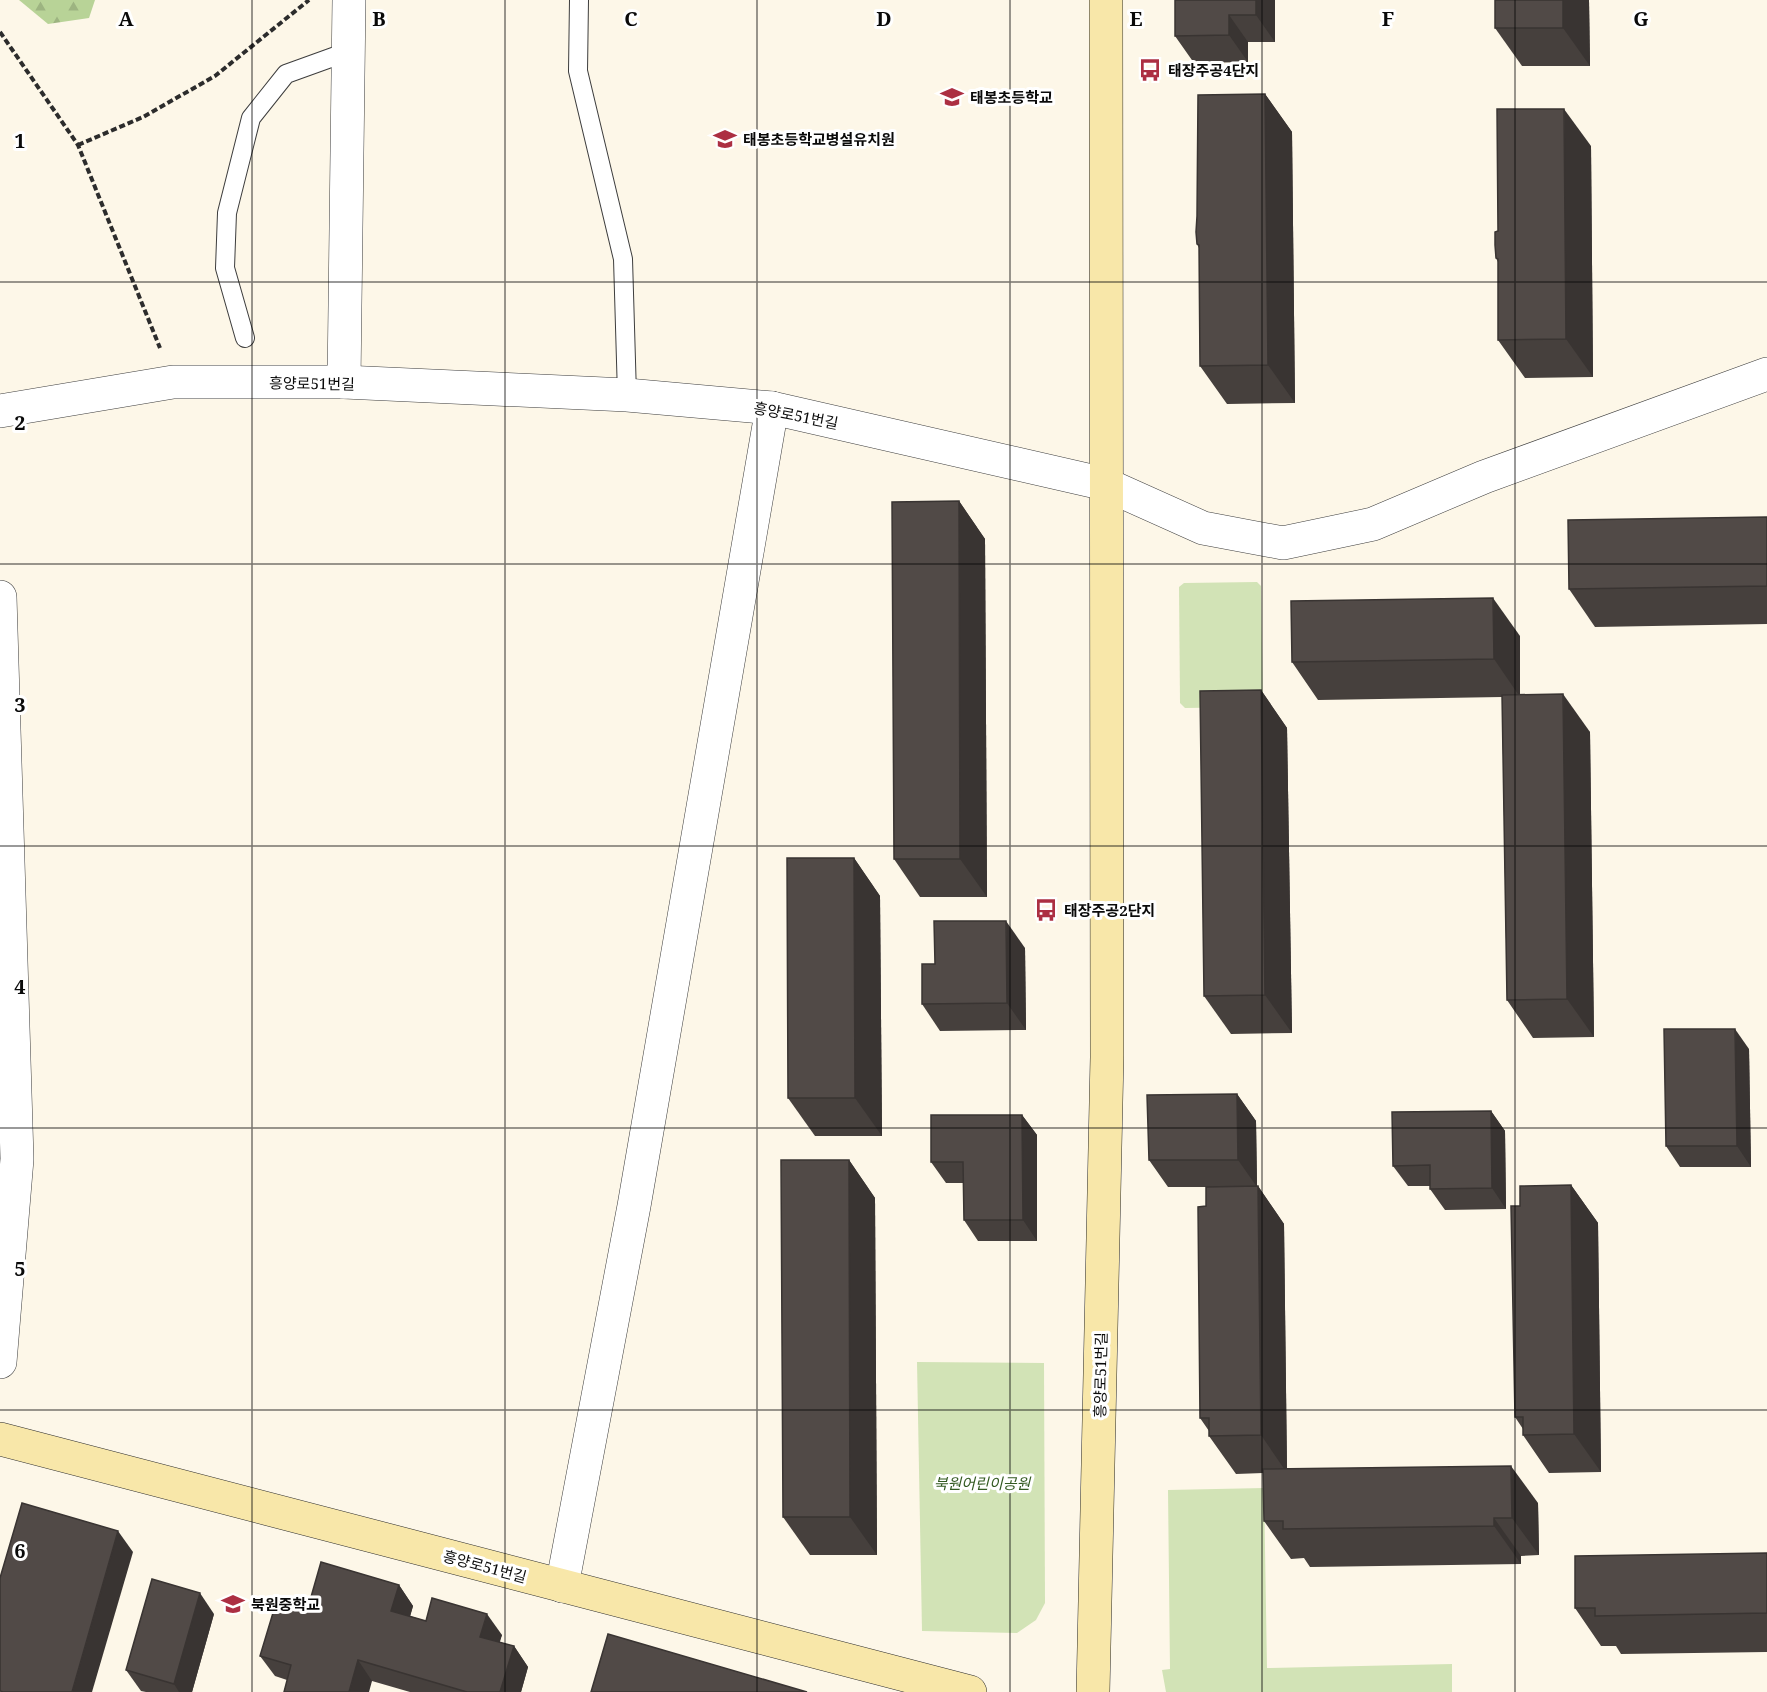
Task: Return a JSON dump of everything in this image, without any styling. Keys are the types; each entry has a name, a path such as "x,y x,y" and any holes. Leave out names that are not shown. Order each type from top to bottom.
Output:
{"street":[{"path":"344,382 349,0"},
{"path":"1105,484 1106,0"},
{"name":"흥양로51번길","path":"0,411 173,382 344,382 627,395 772,408 1105,484 1203,528 1283,543 1373,524 1484,477 1767,374"},
{"path":"562,1586 634,1206 772,408"},
{"name":"흥양로51번길","path":"1093,1692 1107,1057 1105,484"},
{"path":"0,597 16,1159 0,1362"},
{"name":"흥양로51번길","path":"0,1439 970,1692"}],"lane":[{"path":"579,0 578,71 623,259 627,395"},
{"path":"245,338 225,268 226,224 251,118 286,74 347,52"}],"path":[{"path":"78,145 143,117 214,76 309,0"},
{"path":"0,32 78,145 173,382"}],"green space":[{"path":"19,0 95,0 89,18 48,24"},
{"path":"1257,582 1261,586 1263,702 1258,707 1185,708 1180,703 1179,587 1184,583"},
{"name":"북원어린이공원","path":"917,1362 1044,1363 1045,1603 1036,1620 1017,1633 922,1631"},
{"path":"1264,1488 1267,1668 1452,1664 1452,1692 1166,1692 1162,1670 1170,1669 1168,1490"}],"building":[{"path":"1175,0 1256,0 1256,15 1229,15 1229,35 1175,36"},
{"path":"1495,0 1563,0 1563,28 1495,28"},
{"path":"1265,94 1268,365 1200,366 1199,245 1196,232 1198,95"},
{"path":"1497,109 1564,109 1566,339 1498,340 1498,259 1495,245 1495,232 1498,231"},
{"path":"959,501 960,859 894,859 892,502"},
{"path":"1767,517 1767,586 1569,589 1568,520"},
{"path":"1493,598 1494,659 1292,662 1291,601"},
{"path":"1261,690 1265,995 1204,996 1200,691"},
{"path":"1563,694 1567,999 1507,1000 1502,695"},
{"path":"787,858 854,858 855,1098 788,1098"},
{"path":"934,921 1006,921 1007,1003 922,1004 922,964 935,964"},
{"path":"1664,1029 1735,1029 1737,1146 1666,1146"},
{"path":"1237,1094 1238,1160 1149,1160 1147,1095"},
{"path":"1491,1111 1492,1188 1430,1189 1430,1165 1393,1166 1392,1112"},
{"path":"931,1115 1022,1115 1023,1220 964,1220 963,1162 931,1162"},
{"path":"781,1160 849,1160 850,1517 783,1517"},
{"path":"1571,1185 1574,1434 1523,1435 1523,1417 1515,1417 1511,1206 1520,1206 1520,1186"},
{"path":"1258,1186 1261,1435 1209,1436 1209,1418 1200,1418 1198,1207 1206,1206 1206,1187"},
{"path":"1511,1466 1512,1518 1494,1518 1494,1526 1283,1529 1283,1521 1264,1521 1263,1469"},
{"path":"22,1503 118,1531 72,1692 0,1691 0,1578"},
{"path":"1767,1553 1767,1613 1595,1616 1595,1608 1575,1608 1575,1556"},
{"path":"321,1562 399,1585 391,1611 426,1621 432,1598 487,1614 480,1637 514,1646 500,1692 467,1692 358,1660 349,1692 284,1692 291,1665 260,1656 276,1603 307,1611"},
{"path":"152,1579 200,1593 174,1684 126,1670"},
{"path":"608,1634 807,1692 591,1692"}],"place":[{"name":"태장주공4단지","path":"1150,70"},
{"name":"태봉초등학교","path":"952,97"},
{"name":"태봉초등학교병설유치원","path":"725,139"},
{"name":"태장주공2단지","path":"1046,910"},
{"name":"북원중학교","path":"233,1604"}]}
